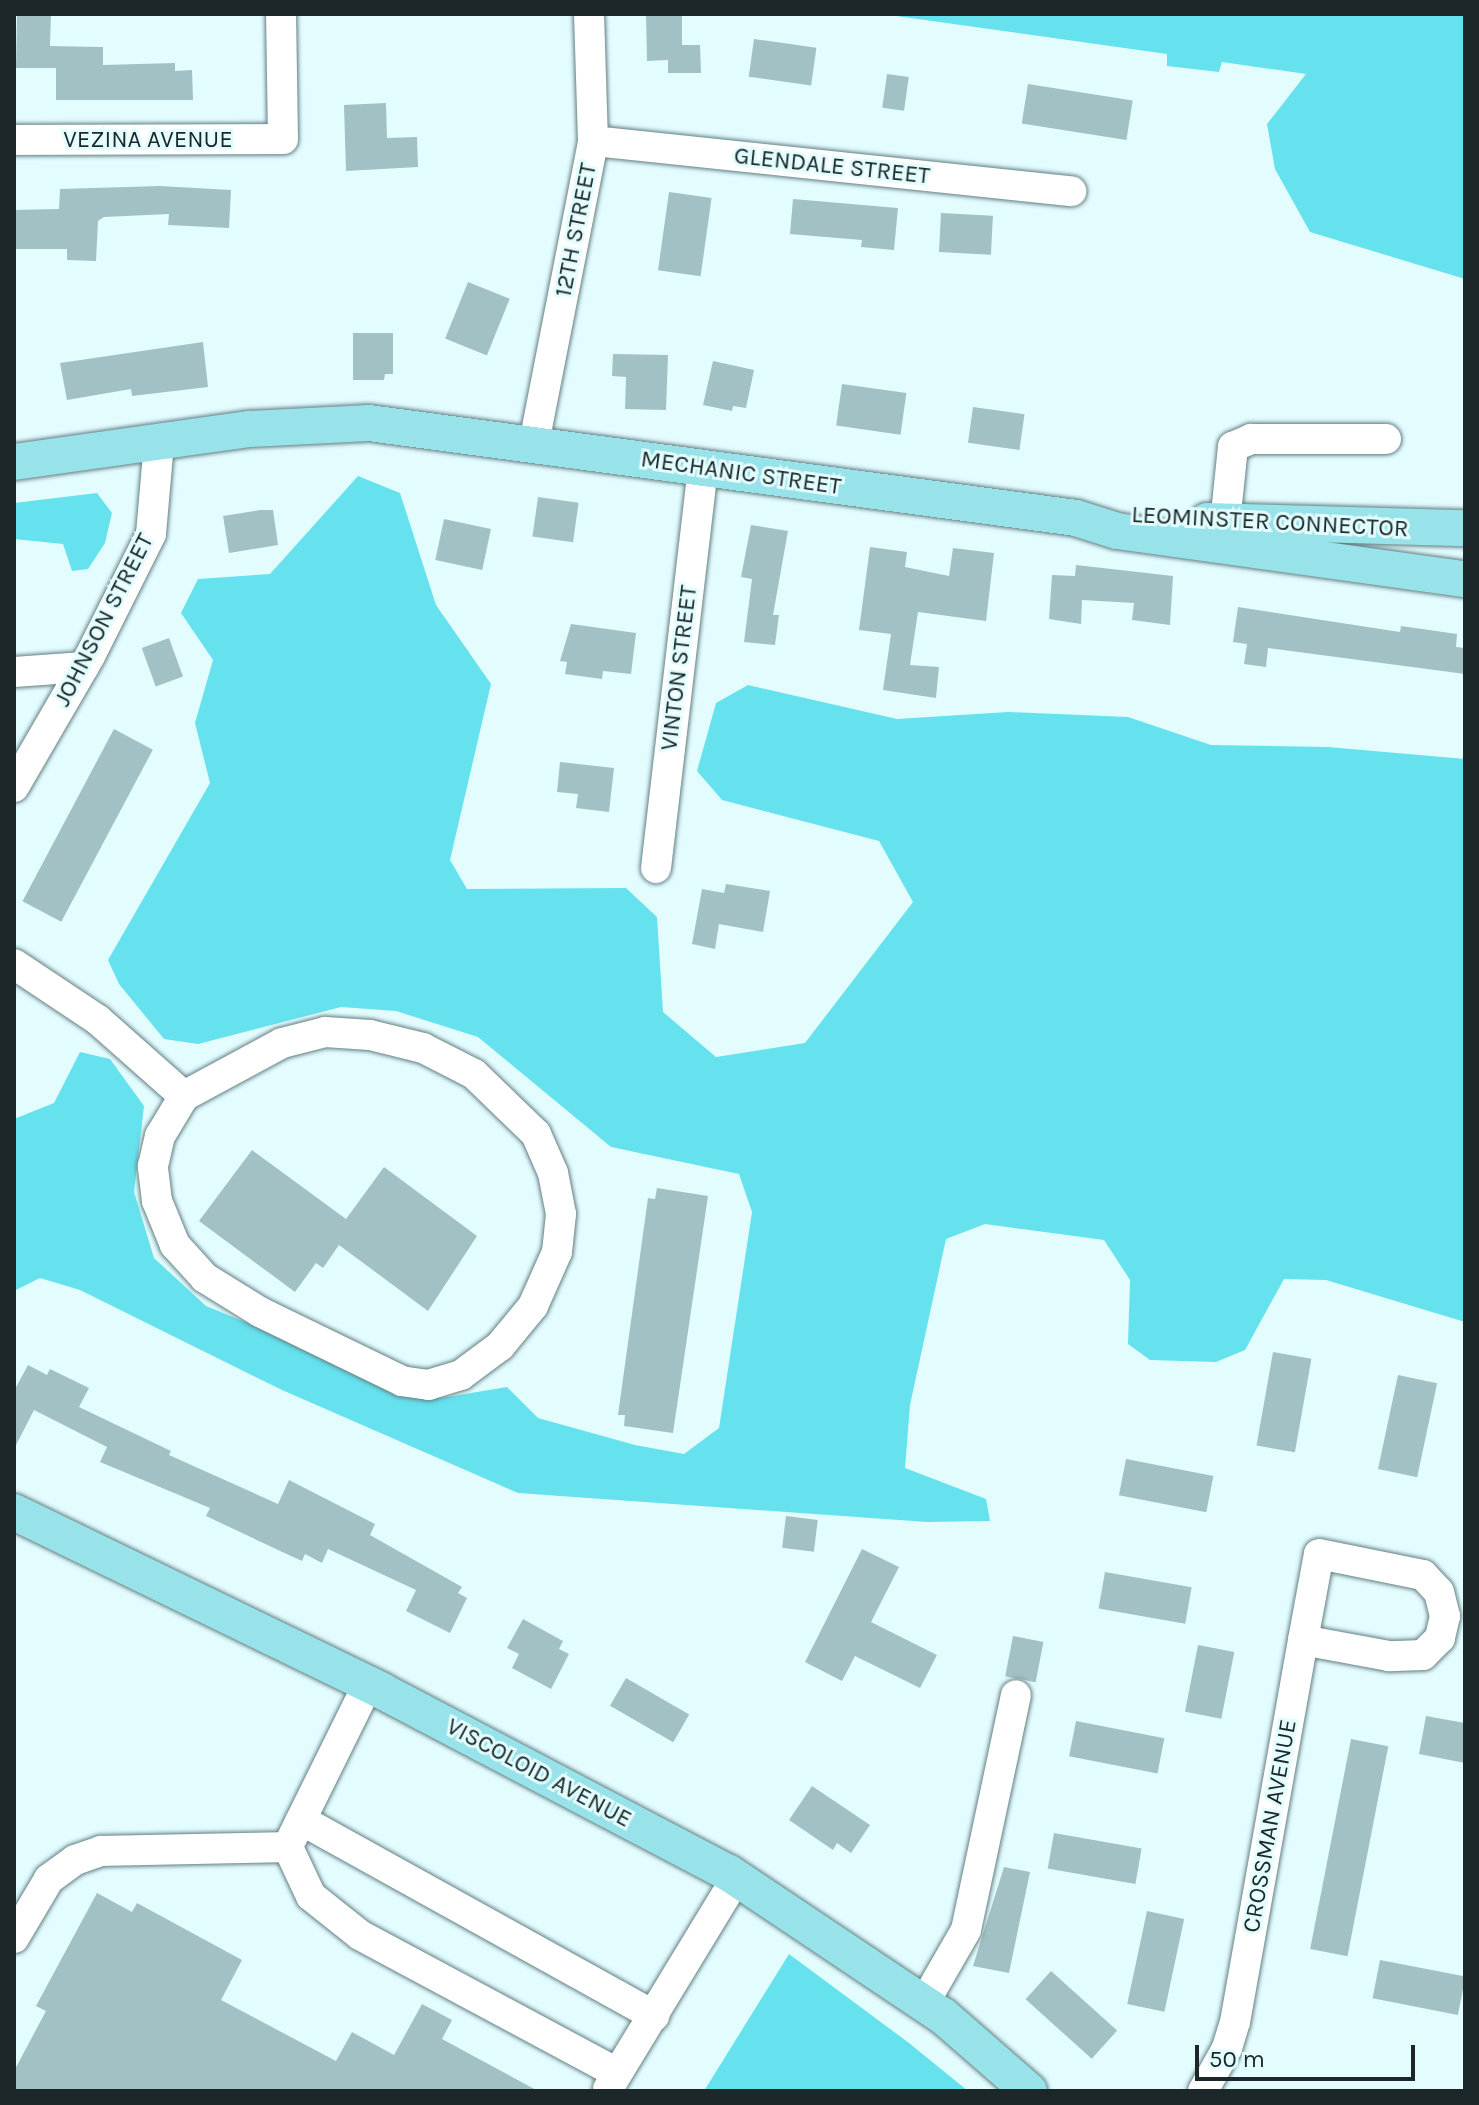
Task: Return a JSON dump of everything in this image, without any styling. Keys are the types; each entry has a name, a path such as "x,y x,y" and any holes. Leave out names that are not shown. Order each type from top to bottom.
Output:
{"main road":[{"name":"MECHANIC STREET","path":"14,462 159,442 344,423 534,443 703,469 1076,518"},
{"name":"LEOMINSTER CONNECTOR","path":"1076,518 1122,514 1224,534 1465,528"},
{"path":"1224,534 1465,579"},
{"name":"VISCOLOID AVENUE","path":"14,1512 368,1684 737,1877 924,2003 1029,2091"}],"street":[{"name":"VEZINA AVENUE","path":"14,140 283,139 281,14"},
{"name":"12TH STREET","path":"534,443 593,141 589,14"},
{"name":"GLENDALE STREET","path":"593,141 1071,191"},
{"path":"1224,534 1231,456 1242,442 1386,439"},
{"name":"JOHNSON STREET","path":"14,787 84,667 151,534 159,442"},
{"name":"VINTON STREET","path":"656,868 703,469"},
{"path":"14,672 84,667"},
{"path":"14,964 98,1020 184,1096"},
{"path":"325,1032 370,1035 423,1048 474,1074 536,1134 553,1173 561,1214 557,1252 533,1306 500,1346 461,1375 429,1385 402,1381 260,1312 205,1278 175,1245 157,1201 153,1166 160,1136 184,1096 282,1043 325,1032"},
{"name":"CROSSMAN AVENUE","path":"1203,2091 1227,2048 1235,2022 1303,1640 1319,1554 1423,1575 1439,1592 1445,1616 1440,1638 1423,1655 1389,1656 1303,1640"},
{"path":"288,1847 368,1684"},
{"path":"924,2003 966,1930 1016,1695"},
{"path":"301,1820 654,2016"},
{"path":"14,1938 49,1879 88,1855 288,1847"},
{"path":"288,1847 311,1896 360,1935 611,2082 737,1877"}],"shaded area":[{"path":"882,14 1465,14 1465,279 1310,232 1275,169 1267,124 1306,74 1222,62 1219,72 1167,66 1167,54"},
{"path":"358,476 400,493 436,605 491,684 450,860 467,889 626,888 657,917 663,1012 716,1057 805,1043 913,902 879,841 722,800 697,771 716,703 748,685 897,719 1008,712 1128,717 1211,745 1328,747 1465,759 1465,1322 1326,1280 1284,1279 1245,1350 1216,1362 1150,1360 1128,1344 1130,1280 1104,1240 985,1224 946,1239 910,1405 905,1468 986,1499 990,1521 927,1522 518,1493 282,1390 80,1290 40,1278 14,1291 14,1119 54,1103 80,1052 110,1059 144,1106 134,1192 154,1258 206,1306 414,1391 441,1398 507,1387 538,1418 635,1445 684,1454 719,1428 752,1212 739,1174 611,1147 478,1037 396,1011 341,1007 198,1044 164,1039 119,984 108,960 210,783 195,723 213,660 181,613 198,579 270,574"},
{"path":"97,493 112,513 105,543 88,569 72,571 63,544 14,539 14,503"},
{"path":"789,1954 909,2043 968,2091 704,2091"}],"building":[{"path":"17,14 51,14 50,46 103,47 103,65 175,63 175,71 192,70 193,100 56,100 56,68 16,68"},
{"path":"646,14 682,14 682,45 700,45 701,73 668,73 668,60 647,61"},
{"path":"754,39 816,48 811,85 749,77"},
{"path":"887,74 909,77 904,111 882,108"},
{"path":"1028,84 1133,101 1126,140 1022,124"},
{"path":"386,103 387,138 417,137 418,167 346,171 344,105"},
{"path":"160,186 231,190 229,228 168,225 169,214 104,217 98,221 96,261 67,260 67,249 14,249 14,210 59,209 60,189"},
{"path":"669,192 712,198 701,276 658,270"},
{"path":"793,199 898,208 894,250 861,247 862,240 790,234"},
{"path":"941,213 993,216 991,255 939,252"},
{"path":"468,282 510,299 487,355 445,339"},
{"path":"353,333 393,333 393,374 385,374 384,380 353,380"},
{"path":"203,342 208,387 132,396 131,389 67,400 60,363"},
{"path":"613,354 668,355 666,410 625,409 626,377 612,376"},
{"path":"713,361 754,370 746,408 733,406 732,411 703,405"},
{"path":"842,384 906,393 901,435 836,426"},
{"path":"973,407 1024,414 1019,450 968,443"},
{"path":"538,497 579,503 573,542 532,537"},
{"path":"273,510 278,545 229,553 223,516"},
{"path":"444,519 491,529 482,570 435,560"},
{"path":"751,525 788,531 773,615 779,615 775,645 744,642 752,579 741,577"},
{"path":"870,547 907,552 905,567 949,576 953,548 994,553 986,621 918,612 910,665 939,667 936,698 883,690 891,634 859,630"},
{"path":"1076,565 1173,576 1170,625 1132,620 1134,603 1082,600 1081,624 1049,619 1052,575 1075,576"},
{"path":"1238,607 1400,632 1401,626 1457,634 1456,647 1465,648 1465,674 1268,648 1266,667 1244,664 1247,644 1233,642"},
{"path":"571,624 636,633 631,674 603,671 602,679 565,674 567,662 560,661"},
{"path":"169,638 183,677 156,686 142,648"},
{"path":"114,729 153,750 61,922 22,901"},
{"path":"560,762 614,768 609,812 576,808 578,794 557,792"},
{"path":"726,884 770,891 763,932 719,924 715,949 692,944 702,889 724,893"},
{"path":"252,1150 346,1219 384,1167 477,1236 428,1311 339,1245 323,1268 316,1263 295,1292 199,1221"},
{"path":"657,1188 708,1196 673,1433 624,1426 625,1415 618,1415 648,1198 655,1199"},
{"path":"1273,1352 1311,1359 1295,1452 1257,1446"},
{"path":"28,1365 47,1375 50,1369 89,1388 79,1407 171,1451 169,1455 278,1504 289,1480 375,1524 370,1535 462,1587 458,1593 467,1598 450,1633 406,1611 416,1590 328,1549 322,1563 305,1554 302,1561 278,1550 206,1516 210,1508 100,1462 107,1447 34,1410 14,1449 14,1391"},
{"path":"1398,1375 1437,1383 1417,1477 1378,1469"},
{"path":"1126,1459 1213,1476 1206,1512 1119,1495"},
{"path":"786,1516 818,1520 814,1552 782,1548"},
{"path":"862,1549 899,1567 871,1622 937,1655 920,1688 855,1656 842,1681 805,1662"},
{"path":"1105,1572 1192,1587 1185,1624 1099,1608"},
{"path":"523,1619 563,1641 559,1649 569,1654 551,1689 512,1668 519,1654 507,1648"},
{"path":"1013,1636 1043,1642 1036,1682 1005,1676"},
{"path":"1198,1645 1234,1652 1221,1719 1185,1712"},
{"path":"626,1678 689,1714 673,1742 610,1706"},
{"path":"1426,1716 1465,1723 1465,1763 1419,1754"},
{"path":"1076,1721 1164,1738 1157,1774 1069,1756"},
{"path":"1351,1739 1388,1746 1347,1956 1310,1949"},
{"path":"812,1786 870,1825 851,1853 837,1843 833,1850 789,1820"},
{"path":"1054,1833 1142,1848 1135,1884 1048,1868"},
{"path":"1004,1867 1030,1872 1009,1973 973,1966"},
{"path":"97,1893 132,1912 137,1903 242,1960 221,2000 336,2061 352,2032 394,2055 422,2004 452,2020 442,2039 538,2091 14,2091 14,2071 46,2011 36,2006"},
{"path":"1147,1911 1184,1919 1164,2012 1127,2004"},
{"path":"1380,1960 1465,1977 1458,2015 1373,1998"},
{"path":"1051,1971 1117,2031 1092,2059 1026,1999"}]}
